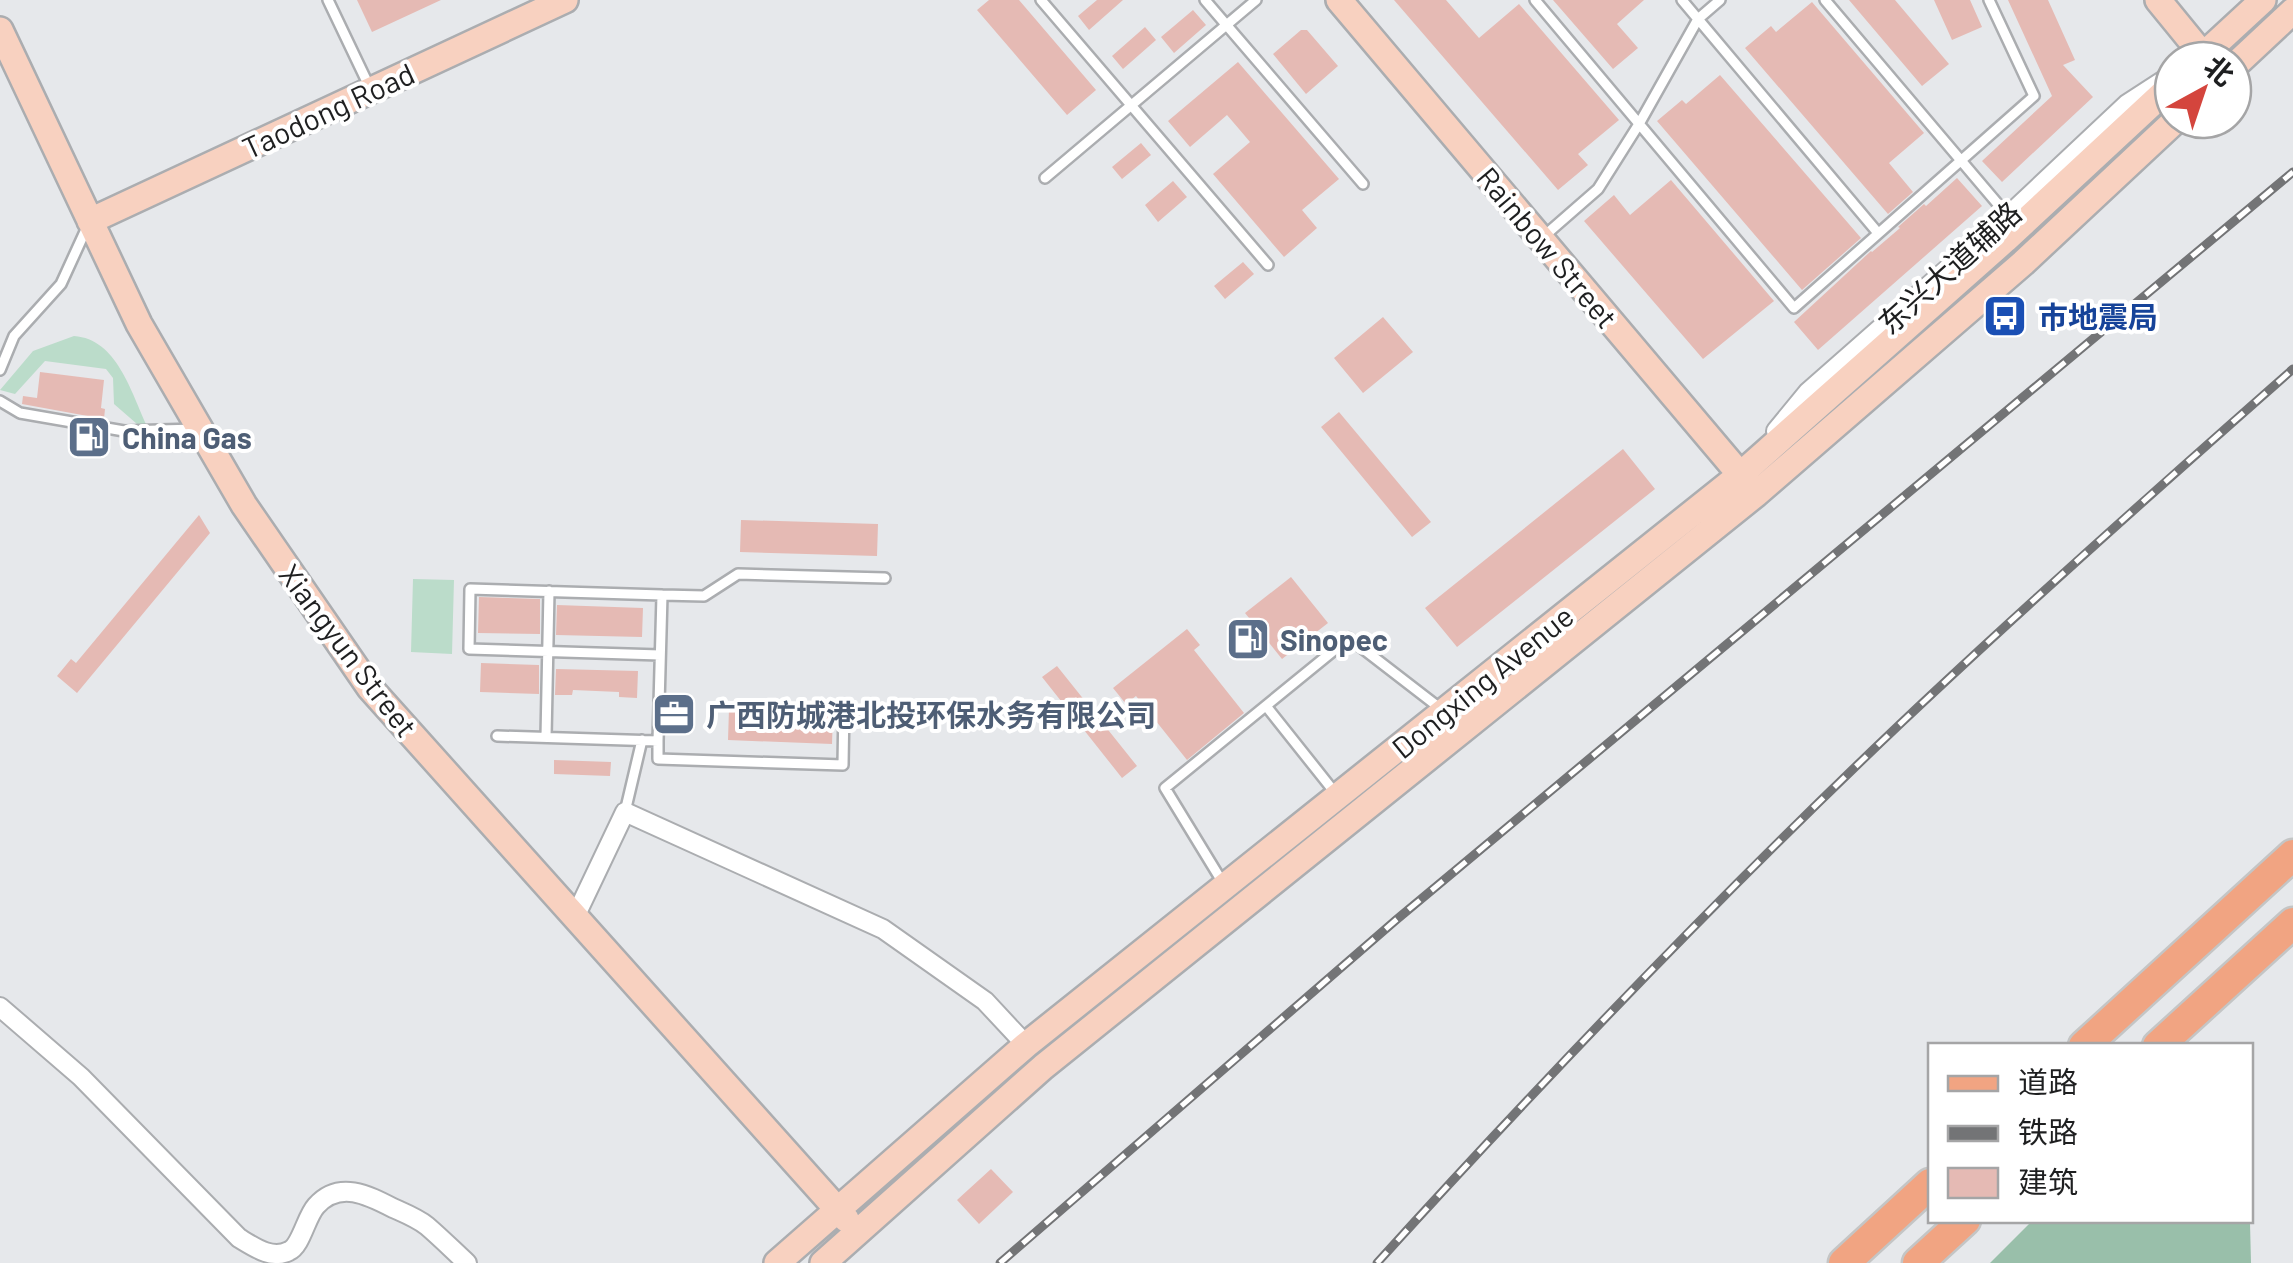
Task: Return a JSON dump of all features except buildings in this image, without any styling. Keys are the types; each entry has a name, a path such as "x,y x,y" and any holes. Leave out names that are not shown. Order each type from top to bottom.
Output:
{"main road":[{"name":"Taodong Road","path":"90,221 566,0"},
{"name":"Rainbow Street","path":"1340,0 1748,484"},
{"path":"2158,0 2187,40"},
{"path":"2221,40 2264,0"},
{"path":"2253,47 2293,10"},
{"name":"Xiangyun Street","path":"0,30 138,324 244,506 370,688 858,1232"},
{"name":"Dongxing Avenue","path":"777,1263 1026,1046 1225,886 1444,711 1748,484 1974,257 2153,101"},
{"name":"Dongxing Avenue","path":"823,1263 1044,1067 1748,484 2023,263 2155,140"},
{"path":"2087,1043 2293,855"},
{"path":"2161,1043 2293,923"},
{"path":"1844,1263 1928,1186"},
{"path":"1918,1263 1962,1223"}],"street":[{"name":"东兴大道辅路","path":"1748,484 1808,392 1974,257 2008,216 2127,104 2153,88"},
{"path":"1871,337 1906,328"},
{"path":"575,917 625,812 883,929 985,1001 1026,1046"},
{"path":"0,1007 81,1077 240,1238 254,1247 274,1254 288,1252 296,1246 318,1204 338,1191 363,1192 424,1223 467,1263"}],"lane":[{"path":"328,0 371,90"},
{"path":"1041,0 1268,265"},
{"path":"1205,0 1363,184"},
{"path":"1045,178 1256,0"},
{"path":"1535,0 1794,308 2034,96 1989,0"},
{"path":"1682,0 1878,233"},
{"path":"1541,239 1598,189 1698,19 1720,0"},
{"path":"1826,0 2008,216"},
{"path":"0,370 14,336 61,284 90,221"},
{"path":"0,400 20,413 124,432 198,429"},
{"path":"660,655 469,649 470,589 704,596 738,574 885,578"},
{"path":"546,737 550,591"},
{"path":"662,594 658,759 843,765 844,705"},
{"path":"1225,886 1165,788 1349,638 1444,711"},
{"path":"1266,706 1338,796"},
{"path":"497,736 658,741"},
{"path":"625,812 642,740"}],"green space":[{"path":"74,336 89,339 112,357 147,426 137,424 114,404 113,378 106,369 45,361 15,394 0,390 33,351"},
{"path":"413,579 454,580 452,654 411,652"},
{"path":"2030,1223 2250,1223 2251,1263 1990,1263"}],"railway":[{"path":"1000,1263 1396,920 2293,172"},
{"path":"1377,1263 1633,989 1831,790 2045,590 2293,369"}],"place":[{"name":"巿地震局","path":"2005,316"},
{"name":"China Gas","path":"89,437"},
{"name":"Sinopec","path":"1248,639"},
{"name":"广西防城港北投环保水务有限公司","path":"674,714"}]}
